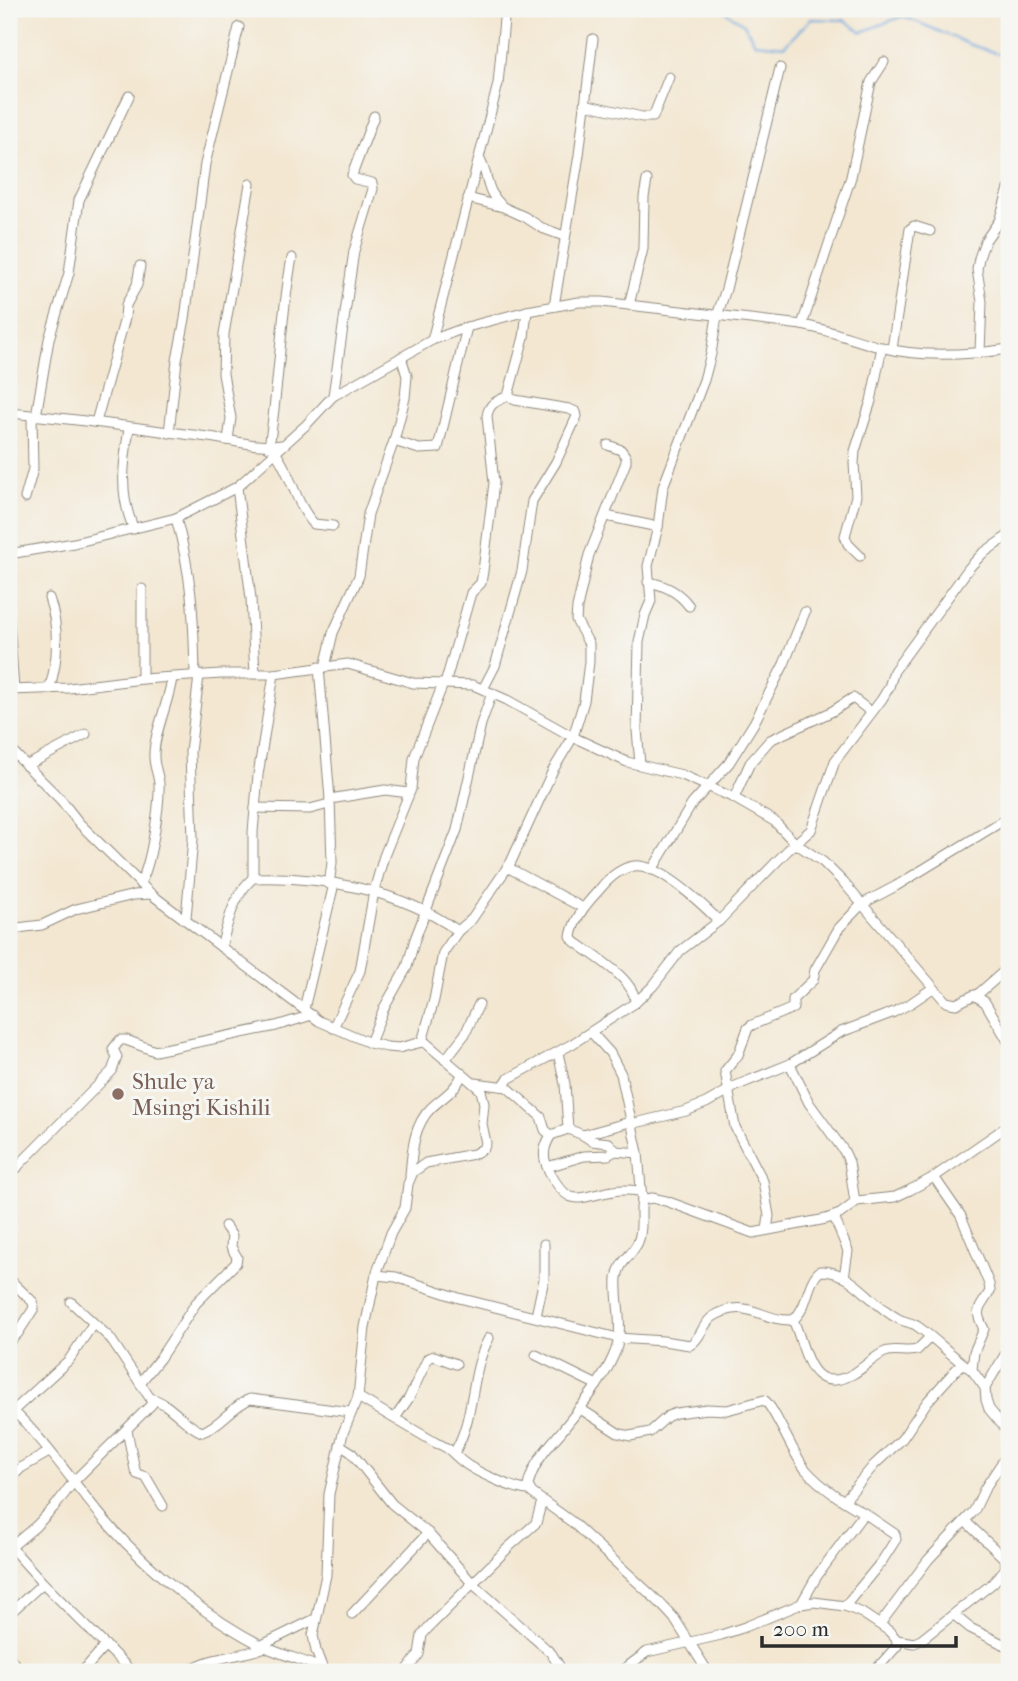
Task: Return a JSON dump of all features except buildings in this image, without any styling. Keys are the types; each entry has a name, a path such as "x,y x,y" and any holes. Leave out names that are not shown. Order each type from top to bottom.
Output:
{"street":[{"path":"432,340 498,84 505,9"},
{"path":"169,433 205,164 239,27"},
{"path":"554,306 579,155 593,39"},
{"path":"802,325 851,177 871,82 884,62"},
{"path":"640,764 637,718 639,642 651,601 648,566 658,527 663,487 704,380 717,316 780,68"},
{"path":"584,104 653,117 669,77"},
{"path":"25,498 33,469 34,416 49,339 69,273 79,200 129,96"},
{"path":"333,396 354,251 373,185 355,179 352,175 374,116"},
{"path":"479,158 486,172 490,194 503,207"},
{"path":"629,305 643,249 647,180"},
{"path":"228,440 231,418 223,374 225,334 250,184"},
{"path":"980,352 982,302 977,270 979,258 985,241 999,221 1009,189"},
{"path":"468,198 503,207 525,216 538,226 564,236"},
{"path":"860,556 848,544 845,536 856,496 855,451 887,348 910,229 914,226 930,231"},
{"path":"9,271 12,258"},
{"path":"292,258 285,293 272,449 284,467 294,494 305,513 314,524 333,526"},
{"path":"96,422 125,318 126,305 137,285 140,266"},
{"path":"9,554 74,543 176,518 237,487 272,449 284,444 333,396 401,357 432,340 467,327 554,306 602,302 802,325 887,348 920,353 1009,349"},
{"path":"333,1028 360,971 374,891 384,856 409,793 414,758 444,684 471,593 481,583 494,483 488,409 491,404 508,396 524,338 527,312"},
{"path":"394,441 419,449 438,448 467,327"},
{"path":"308,1012 331,884 332,863 322,667 333,633 359,576 368,514 394,441 407,385 401,357"},
{"path":"370,1043 384,1008 407,967 457,830 487,691 522,571 532,501 556,462 577,416 576,412 569,409 515,400 508,396"},
{"path":"9,413 228,440 272,449"},
{"path":"129,429 123,499 134,529"},
{"path":"422,1042 443,953 458,931 472,919 507,867 553,770 573,737 584,701 589,662 589,644 576,620 577,608 589,555 623,474 626,457 621,450 608,445"},
{"path":"237,487 251,598 255,674"},
{"path":"606,516 658,527"},
{"path":"176,518 194,604 197,676 190,752 193,839 186,918"},
{"path":"503,1086 508,1079 558,1053 635,1003 653,986 680,951 719,921 808,833 815,824 833,766 889,687 894,671 958,581 982,554 1009,535"},
{"path":"649,582 677,592 689,606"},
{"path":"142,589 142,679"},
{"path":"48,598 54,613 56,645 55,669 50,689"},
{"path":"653,870 692,804 729,763 766,702 805,612"},
{"path":"9,621 11,690 50,689 142,679 274,674 348,664 413,683 466,683 627,762 682,775 734,798 774,821 795,843 823,862 950,1004 977,995 1009,967"},
{"path":"220,947 234,905 242,889 253,878 255,808 274,674"},
{"path":"140,884 148,867 158,797 159,782 154,752 172,678"},
{"path":"734,798 750,763 770,740 831,712 853,698 871,712"},
{"path":"26,766 86,734"},
{"path":"9,748 41,779 79,823 151,894 308,1012 333,1028 370,1043 394,1048 422,1042 475,1083 481,1090 484,1104 484,1148 474,1154 426,1163 413,1172 410,1178"},
{"path":"255,808 310,809 385,790 409,793"},
{"path":"767,1230 769,1216 763,1181 735,1127 725,1071 737,1055 748,1028 793,1008 793,999 813,980 815,970 839,928 862,904 896,887 1009,817"},
{"path":"635,1003 635,993 627,981 572,939 571,932 583,908 617,873 636,866 653,870 681,888 719,921"},
{"path":"507,867 583,908"},
{"path":"253,878 331,884 374,891 427,911 458,931"},
{"path":"9,929 42,925 76,909 134,895 151,894"},
{"path":"583,1135 686,1111 790,1064 831,1037 894,1013 933,988"},
{"path":"977,995 988,1006 1009,1043"},
{"path":"445,1060 465,1034 479,1004"},
{"path":"9,1175 112,1071 117,1057 113,1049 120,1041 126,1040 155,1051 276,1026 308,1012"},
{"path":"528,1490 534,1466 613,1359 620,1315 617,1280 619,1268 638,1243 641,1233 638,1153 621,1074 610,1053 591,1032"},
{"path":"558,1053 565,1084 568,1129"},
{"path":"790,1064 809,1103 849,1161 855,1202"},
{"path":"326,1671 314,1645 315,1619 327,1575 329,1494 340,1445 358,1398 365,1327 376,1275 391,1233 405,1208 417,1128 430,1109 455,1088 462,1075"},
{"path":"475,1083 503,1086 542,1119 545,1130 551,1135"},
{"path":"615,1151 608,1143 592,1141 568,1129 551,1135 543,1151 547,1167 562,1190 574,1198 589,1198 612,1191 641,1195 711,1216 753,1233 834,1217 855,1202 895,1197 934,1177 1009,1125"},
{"path":"547,1167 584,1156 608,1155 615,1151 638,1153"},
{"path":"9,1153 17,1168"},
{"path":"934,1177 961,1216 989,1284 988,1294 977,1315 985,1329 974,1352 972,1370"},
{"path":"834,1217 848,1251 844,1277"},
{"path":"140,1382 160,1358 196,1303 236,1263 237,1257 231,1247 232,1236 225,1226"},
{"path":"536,1316 544,1279 544,1244"},
{"path":"793,1320 803,1308 818,1272 828,1271 844,1277 897,1318 911,1323 972,1370 985,1388 989,1409 1009,1433"},
{"path":"376,1275 396,1277 459,1298 618,1338 663,1340 690,1345 695,1342 706,1321 735,1307 793,1320"},
{"path":"9,1279 33,1302 34,1308 9,1342"},
{"path":"71,1302 110,1338 150,1398 149,1408 74,1481 43,1519 9,1545 132,1672"},
{"path":"793,1320 810,1365 822,1378 830,1380 853,1374 886,1351 917,1350 930,1337"},
{"path":"93,1324 68,1360 11,1409 110,1526 172,1584 264,1646 326,1671"},
{"path":"454,1453 470,1411 478,1362 489,1338"},
{"path":"985,1388 1009,1349"},
{"path":"536,1355 597,1384"},
{"path":"395,1418 409,1398 428,1358 434,1356 456,1364"},
{"path":"844,1501 874,1465 902,1438 927,1402 962,1363"},
{"path":"150,1398 159,1400 195,1430 202,1432 218,1424 250,1399 351,1412"},
{"path":"358,1398 454,1453 474,1468 513,1488 528,1490 572,1522 674,1618 708,1672"},
{"path":"579,1408 618,1433 639,1436 650,1432 668,1416 676,1413 707,1409 727,1410 764,1400 774,1409 778,1422 806,1470 824,1487 895,1534 896,1539 845,1606"},
{"path":"127,1430 135,1470 137,1474 146,1477 163,1506"},
{"path":"340,1445 354,1455 393,1504 428,1533 472,1583 551,1653 563,1672"},
{"path":"9,1480 21,1468 49,1451"},
{"path":"880,1624 928,1560 965,1521 1009,1452"},
{"path":"406,1672 419,1654 422,1635 536,1523 542,1501"},
{"path":"801,1604 817,1576 864,1513"},
{"path":"620,1672 647,1652 745,1627 801,1604 814,1602 845,1606 880,1624 897,1640 918,1642 1001,1575 1008,1564 965,1521"},
{"path":"352,1614 428,1533"},
{"path":"9,1614 43,1583"},
{"path":"954,1615 970,1628 1009,1647"},
{"path":"187,1672 207,1661 248,1654 315,1619"},
{"path":"874,1672 894,1651 897,1640"},
{"path":"82,1672 106,1645"},
{"path":"9,1657 21,1672"}],"waterway":[{"path":"721,9 744,24 755,43 784,46 811,19 844,20 862,32 903,16 971,45 1009,57"}],"place":[{"name":"Shule ya Msingi Kishili","path":"118,1094"}]}
